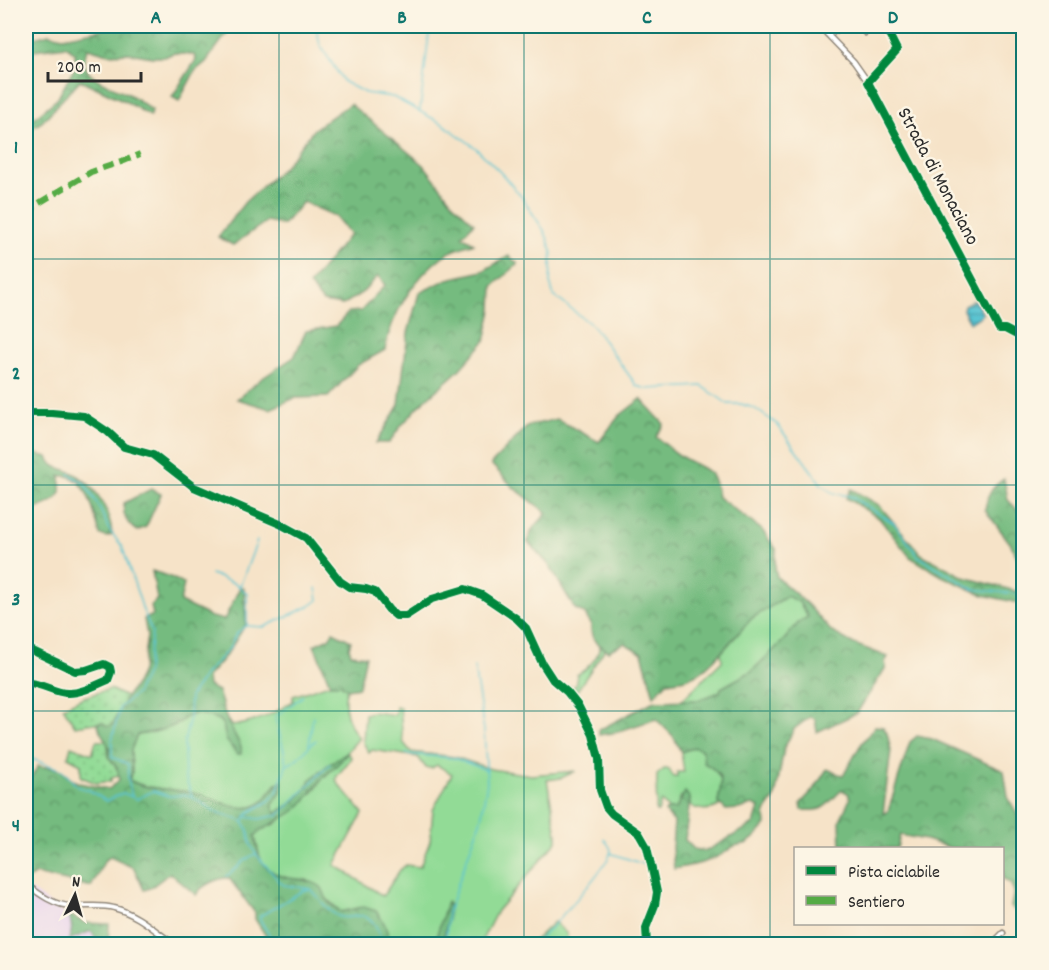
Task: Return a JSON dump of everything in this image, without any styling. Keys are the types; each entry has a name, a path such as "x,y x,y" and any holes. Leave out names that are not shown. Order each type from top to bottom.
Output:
{"street":[{"path":"820,26 827,34 837,31 842,26"},
{"path":"865,33 870,26"},
{"path":"868,82 897,50 888,32 880,26"},
{"name":"Strada di Monaciano","path":"827,34 854,62 868,82 999,329 1015,333 1023,339"},
{"path":"26,413 84,416 108,432 124,447 153,455 194,487 280,524 310,543 340,581 349,587 372,590 388,610 396,616 406,616 432,599 465,589 482,595 516,618 526,628 542,663 553,680 579,707 594,737 599,759 600,790 606,807 639,833 647,848 657,892 655,905 646,928 647,945"},
{"path":"26,649 73,671 86,670 104,664 111,669 108,680 70,693 36,683 26,683"},
{"path":"26,884 50,900 64,906 104,905 130,913 174,945"},
{"path":"992,945 1003,933"}],"shaded area":[{"path":"26,887 69,917 72,927 70,940 91,930 101,940 101,944 26,944"}],"green space":[{"path":"119,26 238,26 230,29 206,62 195,71 179,101 172,97 196,60 194,55 173,53 165,57 152,57 129,53 108,54 88,48 85,65 88,72 101,82 131,96 152,110 150,116 125,101 80,80 26,136 26,130 34,118 57,99 75,67 75,53 66,46 26,51 26,40 49,34 63,37"},
{"path":"350,104 424,165 453,203 474,223 462,236 474,243 454,250 432,265 413,286 398,310 385,350 358,365 328,397 295,398 270,409 237,399 261,379 294,357 306,331 336,326 349,312 361,311 385,285 378,276 363,292 343,305 323,302 309,285 350,234 335,216 303,202 283,225 267,221 233,245 218,237 245,202 284,167 314,129"},
{"path":"509,256 518,264 493,286 492,310 485,341 459,370 422,403 389,443 376,443 399,405 408,333 419,293 448,279 483,271"},
{"path":"641,399 664,424 656,437 679,455 706,470 712,476 718,497 762,530 776,549 777,577 808,605 832,632 854,644 888,657 885,662 886,667 857,713 817,732 815,719 810,717 794,729 784,748 775,798 765,812 766,825 756,836 748,843 734,846 711,860 674,869 672,848 674,822 665,812 668,809 676,809 685,792 690,798 685,840 694,849 706,851 754,824 759,808 753,805 726,810 718,802 721,784 719,775 704,763 702,750 695,747 681,752 673,736 656,719 613,733 599,735 599,730 654,701 698,700 720,692 721,688 752,671 800,621 808,617 799,602 787,596 752,618 701,672 686,679 667,682 654,696 642,653 624,643 608,651 597,643 592,634 591,624 584,613 575,609 549,565 528,542 532,530 547,513 513,487 491,464 528,426 557,419 599,442 619,416"},
{"path":"26,448 35,454 48,457 54,465 75,474 92,488 104,505 112,535 107,537 100,535 89,497 84,488 70,476 60,476 61,492 55,500 26,512"},
{"path":"1004,479 1008,500 1023,516 1023,568 1010,543 985,510 990,492"},
{"path":"151,489 161,494 146,527 137,531 126,519 124,503"},
{"path":"851,489 879,505 921,554 964,577 1023,593 1023,604 983,595 942,576 910,557 879,518 846,498"},
{"path":"152,571 184,584 180,602 211,617 224,620 240,587 244,588 246,624 227,654 207,677 208,686 218,691 227,720 241,747 241,754 237,754 226,740 223,725 219,720 195,714 185,717 170,727 137,735 131,750 132,772 129,780 154,788 189,792 231,806 245,808 262,802 274,786 282,781 281,792 272,806 276,813 291,804 304,791 311,779 330,763 347,753 299,807 255,836 256,845 261,860 270,871 277,875 318,885 328,902 341,912 363,907 376,911 384,923 391,944 271,944 255,919 255,913 229,878 210,883 201,888 196,895 170,873 144,890 134,868 110,857 105,860 91,887 36,874 26,880 26,783 38,766 61,770 79,783 109,789 119,780 117,768 109,757 109,747 98,724 102,722 112,725 142,671 147,636 144,619 153,615 151,606 157,599"},
{"path":"787,596 799,602 809,618 800,621 752,671 721,688 720,692 698,700 681,701 722,661 721,653 752,618"},
{"path":"333,632 351,641 349,648 351,654 366,656 359,687 347,689 341,684 330,684 314,645 329,638"},
{"path":"600,645 605,649 576,692 567,686 575,687 577,675 592,663"},
{"path":"332,683 341,684 347,689 345,701 347,715 359,738 347,752 351,757 350,760 337,776 336,781 363,813 335,865 383,896 400,870 406,865 420,867 430,841 433,810 452,774 437,765 426,768 418,757 372,750 369,753 363,742 365,714 372,712 395,715 396,707 400,707 403,742 411,752 455,757 491,769 531,775 576,771 561,778 547,780 557,841 497,911 480,944 442,944 448,919 434,944 391,944 384,923 363,907 341,912 307,880 276,874 261,863 255,836 262,829 275,824 313,792 323,778 337,765 311,779 304,791 292,803 275,814 272,806 281,792 277,783 260,804 244,807 189,792 145,786 129,780 132,772 131,750 137,735 163,729 176,724 185,717 202,714 221,722 232,748 241,747 227,720 233,726 257,720 293,701 293,696"},
{"path":"110,689 126,697 112,725 108,726 102,722 75,726 63,707 84,697"},
{"path":"875,726 883,727 887,733 891,750 883,814 888,811 910,742 917,736 932,739 1004,771 1008,797 1017,814 1023,870 1024,912 1021,916 1011,907 1014,891 1010,883 1004,880 1004,847 948,847 900,835 897,847 841,847 840,820 850,799 848,793 842,790 821,809 802,810 801,803 815,788 827,769 843,776 860,746"},
{"path":"96,741 106,741 109,757 117,770 119,776 111,778 111,781 96,783 81,777 81,764 68,757 71,746 92,754"},
{"path":"695,747 702,750 722,781 718,802 721,805 713,809 701,810 690,805 690,798 681,796 676,809 668,809 661,801 658,812 656,812 657,775 664,769 669,769 673,777 677,777 677,772 684,772 681,752"},
{"path":"447,902 449,905 448,919 442,944 434,944"},
{"path":"65,913 85,923 109,924 108,944 101,944 101,940 96,939 91,931 69,940 72,925"},
{"path":"554,922 567,934 567,942 570,944 531,944"}],"water":[{"path":"975,301 983,314 970,323 963,310 964,305"}],"waterway":[{"path":"312,26 317,30 320,45 344,82 365,93 393,97 443,124 476,148 501,173 521,196 545,232 552,251 550,283 554,296 592,325 637,386 647,389 702,386 728,404 741,404 754,408 777,424 822,485 833,493 850,496 894,523 918,556 973,589 1015,594 1024,598"},
{"path":"420,110 430,26"},
{"path":"69,474 84,483 97,503 110,531 122,546 142,607"},
{"path":"240,586 257,541"},
{"path":"192,797 185,776 184,743 189,721 190,696 206,673 229,649 236,634 247,625 247,593 236,584 211,574"},
{"path":"247,626 264,627 310,606 318,600 316,588"},
{"path":"112,740 120,707 136,694 147,671 152,632 142,608"},
{"path":"443,944 446,938 448,912 481,819 487,783 484,730 474,667"},
{"path":"244,821 248,813 269,801 277,792 286,766 275,717 303,696"},
{"path":"309,745 313,716"},
{"path":"287,765 316,740"},
{"path":"112,742 112,757 128,764 128,779 132,797"},
{"path":"406,754 454,758 487,770"},
{"path":"29,758 62,770 78,787 89,790 106,801 123,793 137,799 153,791 169,796 184,795 192,797 214,811 242,821 248,829 251,845 256,854 280,882 284,885 311,889 326,907 338,916 368,917 377,929 383,944"},
{"path":"247,817 259,819 279,815 330,764"},
{"path":"534,944 577,899 608,859 611,850 604,839"},
{"path":"610,853 649,866"},
{"path":"226,876 256,854"},
{"path":"273,941 260,920 260,916 304,890 310,890"},
{"path":"112,944 148,940"}],"marked path":[{"path":"26,215 39,203 91,172 140,154"}],"cycle path":[{"path":"880,26 888,32 897,50 868,82 999,329 1005,329 1024,339"},
{"path":"26,413 84,416 108,432 124,447 153,455 194,487 280,524 306,538 340,581 349,587 375,592 396,616 406,616 432,599 465,589 482,595 516,618 526,628 542,663 553,680 579,707 593,735 599,759 600,790 606,807 639,833 647,847 657,892 655,905 646,928 647,944"},
{"path":"26,649 75,671 104,664 110,667 111,672 108,680 72,693 26,683"}]}
